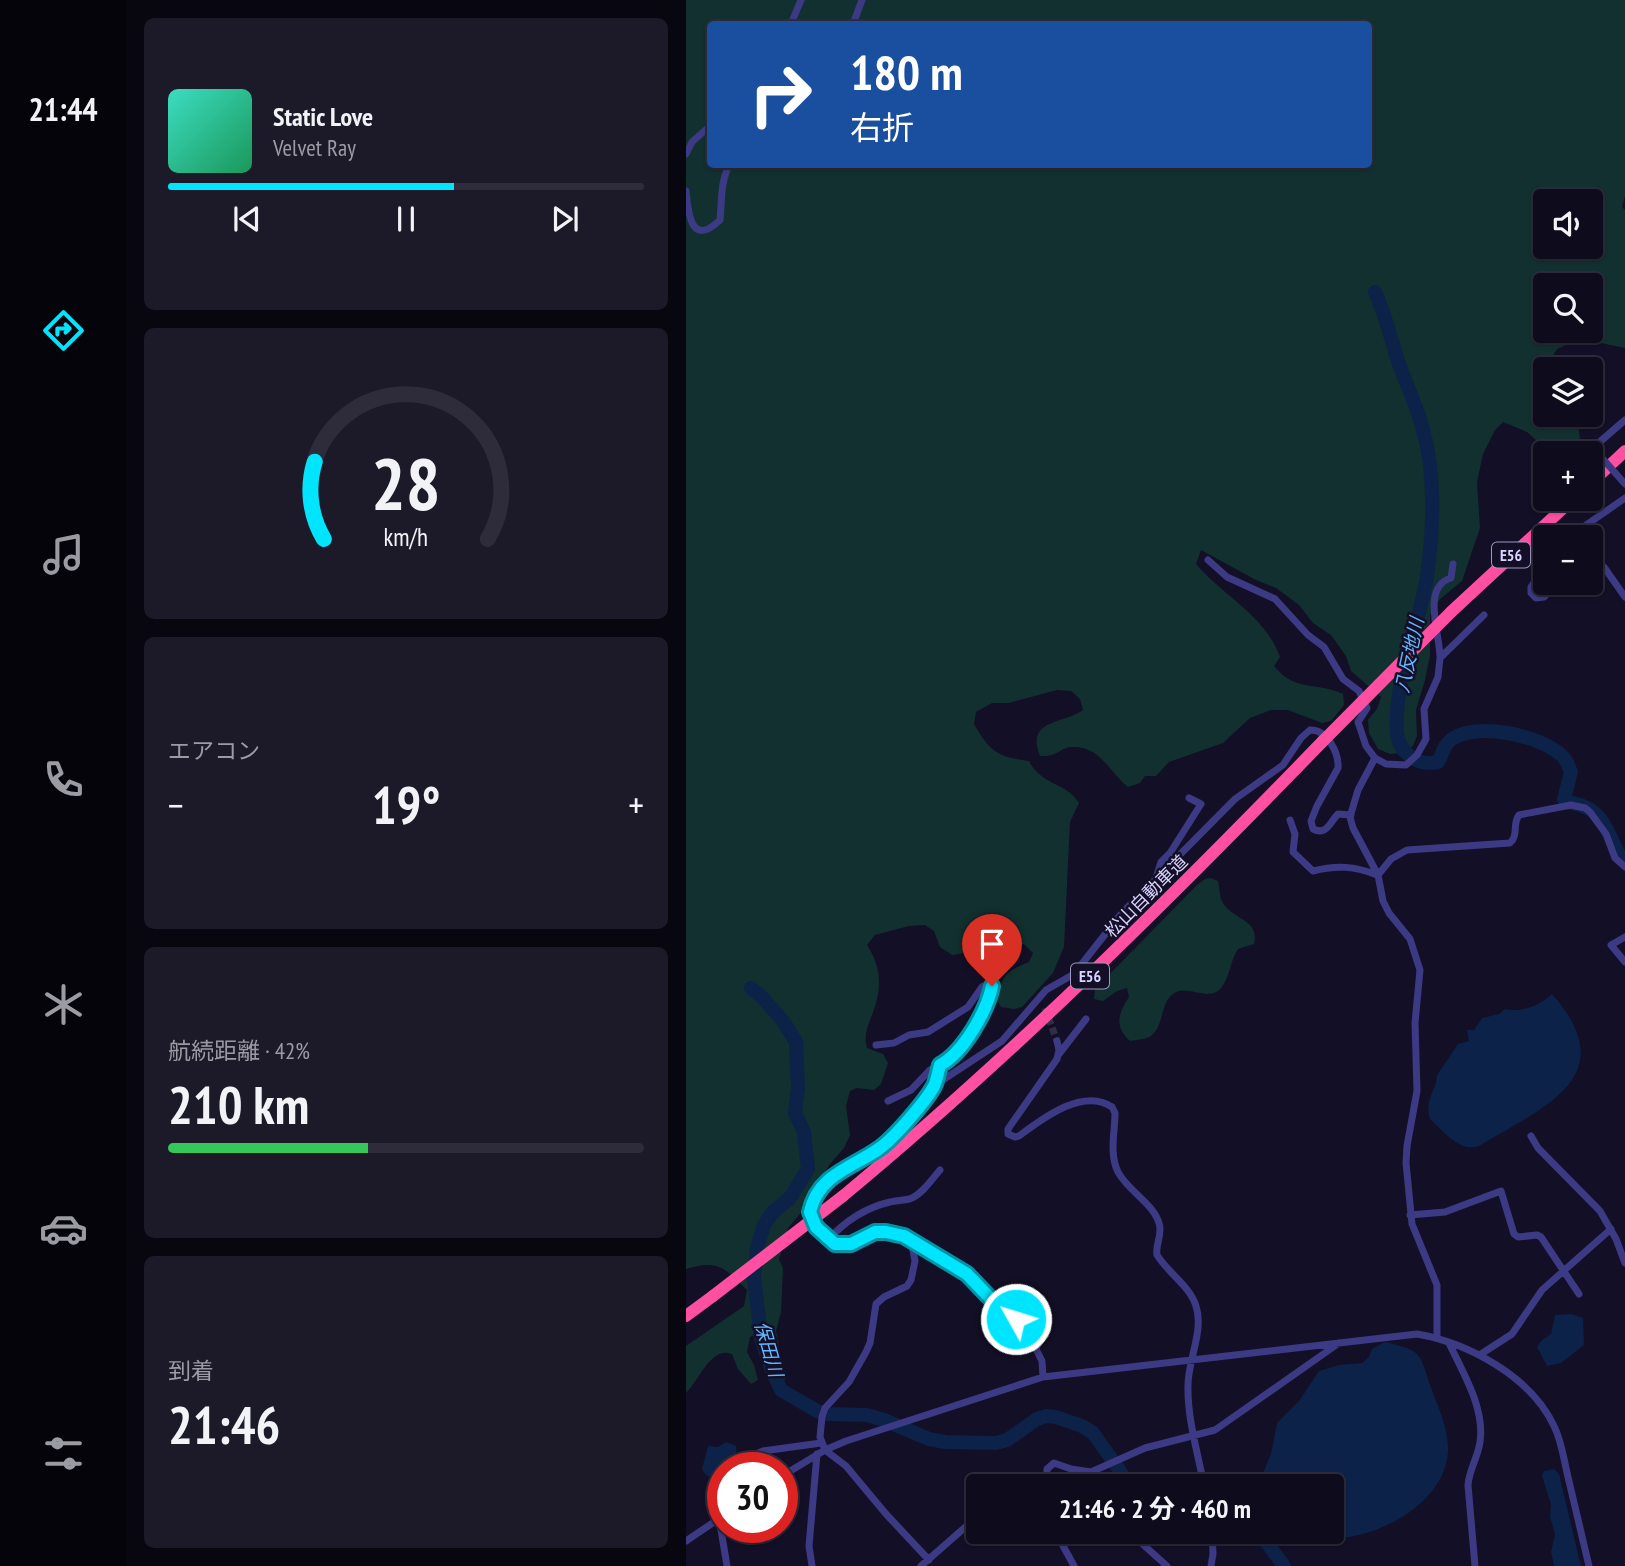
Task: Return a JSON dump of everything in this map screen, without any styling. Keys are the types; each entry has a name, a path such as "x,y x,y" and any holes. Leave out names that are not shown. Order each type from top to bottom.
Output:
{"highway":[{"path":"1603,472 1625,451"},
{"name":"松山自動車道","path":"686,1316 843,1196 917,1135 1062,1003 1138,930 1451,612 1560,511"}],"street":[{"path":"793,21 800,0"},
{"path":"854,21 862,0"},
{"path":"686,154 692,142 707,129"},
{"path":"686,191 689,222 694,228 709,229 720,220 722,192 728,168"},
{"path":"1625,420 1595,446 1595,450 1625,484"},
{"path":"1586,525 1625,498"},
{"path":"1208,560 1227,577 1275,599 1308,635 1324,647 1343,679 1359,691 1367,708 1359,722 1360,734 1375,758 1386,764 1406,765 1417,755 1426,739 1424,709 1438,677 1440,658 1434,597 1437,587 1451,578 1453,564"},
{"path":"1603,566 1625,597"},
{"path":"1440,658 1484,615"},
{"path":"1043,1377 1042,1361 1027,1331 967,1274 911,1240 886,1232 866,1236 851,1244 835,1244 828,1240 816,1227 810,1212 824,1185 844,1167 887,1143 935,1085 1009,1035 1025,1012 1046,990 1080,969 1121,914 1235,799 1283,765 1301,738 1310,730 1320,732 1336,750 1339,761 1311,821 1313,829 1326,830 1338,814 1351,815"},
{"path":"1375,758 1358,790 1351,815 1353,828 1378,875 1383,901 1410,939 1420,970 1415,1023 1417,1091 1407,1146 1410,1215 1437,1285 1437,1337"},
{"path":"1155,881 1161,862 1170,853 1201,804 1189,798"},
{"path":"1378,875 1391,859 1407,850 1510,843 1516,836 1516,819 1519,815 1571,805 1590,812 1606,834 1615,858 1625,867"},
{"path":"1290,820 1295,834 1293,852 1313,871 1328,867 1352,867 1378,875"},
{"path":"1625,937 1611,944 1625,961"},
{"path":"876,1045 894,1043 909,1035 928,1032 968,1007 982,987 990,984 992,986 977,1023 948,1061 930,1070 911,1090 888,1101"},
{"path":"1038,999 1045,1008"},
{"path":"1086,1019 1008,1129 1008,1134 1019,1136 1039,1121 1076,1102 1101,1102 1112,1107 1115,1113 1114,1153 1119,1173 1157,1219 1160,1231 1157,1255 1192,1296 1197,1307 1197,1332 1190,1359 1188,1384 1202,1474"},
{"path":"1057,1041 1059,1054"},
{"path":"935,1085 940,1065"},
{"path":"1531,1136 1538,1148 1584,1198 1600,1211 1611,1229 1625,1263"},
{"path":"828,1240 839,1228 864,1210 910,1199 940,1170"},
{"path":"1410,1215 1445,1212 1501,1191 1514,1234 1523,1238 1537,1235 1541,1237 1579,1294"},
{"path":"1481,1354 1512,1334 1542,1290 1611,1229"},
{"path":"812,1566 809,1546 821,1449 822,1417 825,1408 856,1372 866,1352 876,1304 906,1286 911,1280 915,1261 911,1240"},
{"path":"798,1465 821,1449 1043,1377 1417,1334 1437,1337 1481,1354 1512,1375 1548,1414 1556,1428 1588,1566"},
{"path":"1047,1474 1047,1469 1054,1463 1091,1472 1144,1448 1195,1437 1224,1426 1340,1342"},
{"path":"1449,1343 1471,1389 1480,1426 1480,1442 1468,1485 1475,1566"},
{"path":"761,1452 821,1449 846,1466 929,1560"},
{"path":"686,1541 707,1527"},
{"path":"921,1566 966,1527"},
{"path":"724,1543 727,1566"},
{"path":"1062,1544 1074,1566"},
{"path":"1142,1544 1167,1566"},
{"path":"1211,1566 1212,1544"}],"green space":[{"path":"686,0 1625,0 1625,196 1622,207 1625,210 1625,348 1601,343 1603,343 1603,273 1533,273 1533,343 1571,343 1557,349 1552,357 1533,357 1533,427 1578,427 1580,441 1537,441 1527,432 1503,422 1495,430 1483,454 1477,482 1480,528 1462,581 1440,599 1430,615 1430,656 1416,710 1417,736 1413,746 1402,753 1390,754 1378,749 1369,733 1368,720 1377,709 1381,697 1351,671 1346,656 1331,635 1313,623 1299,605 1276,588 1201,550 1196,564 1265,630 1280,657 1274,666 1290,680 1343,694 1344,705 1331,721 1322,723 1288,710 1271,710 1250,718 1223,743 1169,762 1156,776 1145,776 1140,783 1128,787 1089,750 1071,747 1051,755 1040,756 1037,744 1042,729 1083,710 1080,699 1071,691 1057,690 1009,703 992,703 976,712 974,724 990,747 1002,755 1029,761 1040,775 1068,791 1079,803 1070,822 1064,947 1053,973 1022,1007 1001,1007 997,1000 1006,975 1029,962 1033,953 1024,944 952,955 940,947 934,931 925,925 909,926 875,935 867,945 875,961 879,984 866,1043 867,1048 883,1054 888,1063 881,1084 874,1090 857,1088 850,1091 846,1106 850,1135 800,1214 788,1228 779,1259 783,1268 781,1312 776,1331 786,1379 778,1382 769,1375 763,1348 756,1335 750,1337 747,1352 758,1380 751,1384 738,1369 732,1354 725,1353 718,1355 706,1366 686,1393 686,1346 744,1306 747,1290 726,1271 714,1265 686,1269"},
{"path":"1210,878 1218,881 1221,898 1227,909 1253,929 1254,944 1238,949 1224,984 1217,992 1207,994 1179,991 1173,994 1165,1005 1156,1031 1149,1037 1130,1041 1125,1036 1119,1020 1129,997 1127,988 1117,991 1103,1001 1094,999 1095,989 1197,885"}],"water":[{"path":"1552,994 1572,1023 1580,1047 1578,1068 1567,1086 1549,1103 1479,1146 1465,1146 1452,1140 1430,1119 1428,1106 1437,1075 1458,1044 1469,1041 1467,1030 1474,1030 1482,1018 1499,1014 1505,1009 1531,1007"},
{"path":"1571,1314 1583,1318 1584,1345 1561,1363 1547,1366 1537,1347 1551,1334 1555,1315"},
{"path":"1385,1342 1407,1348 1419,1356 1443,1420 1448,1452 1443,1474 1430,1493 1412,1510 1367,1533 1344,1538 1344,1474 1262,1474 1271,1454 1277,1423 1299,1401 1319,1371 1339,1365 1362,1363 1369,1357 1372,1349"},
{"path":"726,1442 736,1446 736,1452 707,1452 707,1476 702,1469 708,1446 718,1447"},
{"path":"1554,1469 1559,1474 1581,1566 1554,1566 1551,1552 1555,1534 1550,1517 1551,1505 1542,1476 1544,1471"}],"waterway":[{"name":"八反地川","path":"1375,292 1419,415 1431,479 1432,518 1427,576 1399,692 1397,732 1401,746 1417,760 1431,763 1438,762 1449,741 1476,731 1523,736 1550,747 1564,758 1571,772 1564,799 1594,812 1625,860"},
{"name":"保田川","path":"751,988 783,1021 796,1042 798,1088 795,1113 804,1132 808,1169 790,1198 772,1213 764,1225 757,1248 754,1277 761,1338 781,1390 817,1411 828,1414 867,1415 929,1439 945,1442 996,1443 1007,1440 1037,1419 1056,1417 1093,1433 1121,1474"},
{"name":"保田川","path":"1268,1544 1284,1566"}],"tunnel":[{"path":"1045,1008 1057,1041"}],"route":[{"path":"992,986 977,1023 948,1061 940,1065 935,1085 925,1098 887,1143 833,1176 824,1185 810,1212 816,1227 835,1244 851,1244 875,1232 904,1236 967,1274 990,1298 1016,1319"}]}
